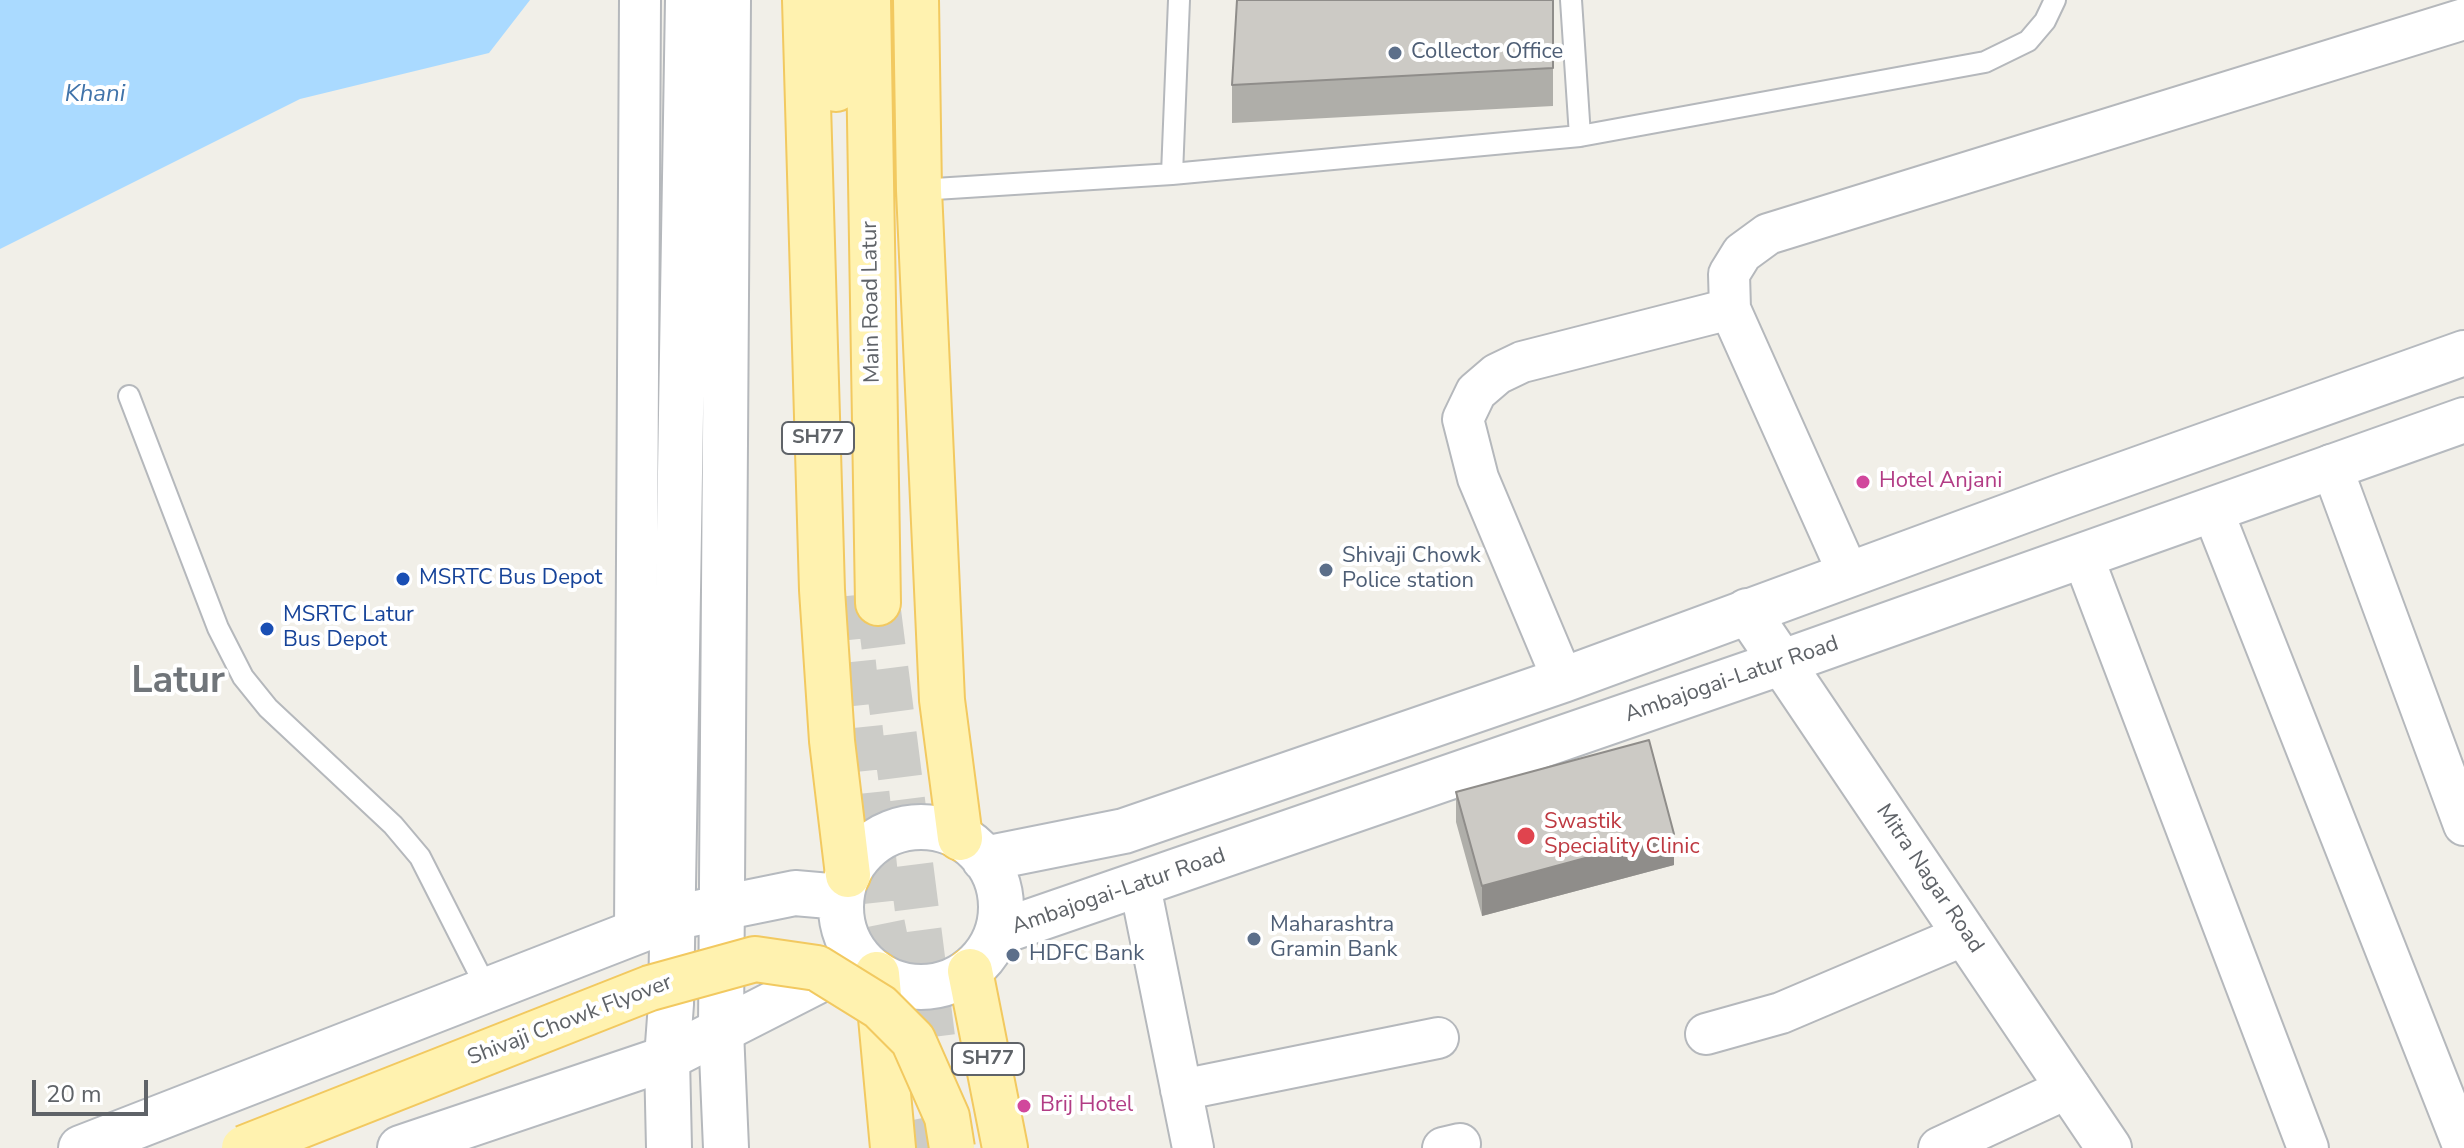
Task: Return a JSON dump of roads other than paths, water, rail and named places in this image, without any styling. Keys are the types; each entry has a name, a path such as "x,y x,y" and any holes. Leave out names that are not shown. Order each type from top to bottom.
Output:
{"main road":[{"path":"669,1148 667,1058 654,924 688,0"},
{"path":"726,1148 721,1031 728,0"},
{"name":"SH77","path":"805,0 822,590 844,886"},
{"name":"Main Road Latur","path":"836,0 862,599 868,0"},
{"path":"916,0 919,190 942,700 972,848 999,894 997,933 981,960 970,971 940,986 891,982 869,966 844,930 844,886 863,851 875,841 902,830 932,828 972,848 1124,831 1563,680 2464,353"},
{"name":"Ambajogai-Latur Road","path":"997,933 1783,662 2464,420"},
{"name":"Mitra Nagar Road","path":"1747,611 2109,1148"},
{"path":"81,1148 654,924 724,905 844,886"},
{"name":"Shivaji Chowk Flyover","path":"244,1148 650,988 755,959 817,968 880,1007 913,1040 947,1117 952,1148"},
{"path":"407,1147 667,1058 869,966"},
{"path":"869,966 893,1148"},
{"name":"SH77","path":"970,971 1005,1148"}],"street":[{"path":"640,0 654,924"},
{"path":"1849,575 1730,309 1729,274 1742,253 1768,234 2464,19"},
{"path":"1563,680 1478,478 1463,419 1476,392 1497,374 1522,362 1730,309"},
{"path":"2331,465 2464,825"},
{"path":"2212,509 2464,1148"},
{"path":"2083,557 2308,1148"},
{"path":"1140,886 1193,1148"},
{"path":"1706,1034 1781,1013 1967,934"},
{"path":"1181,1090 1438,1038"},
{"path":"1939,1148 2070,1087"}],"lane":[{"path":"1172,174 1179,0"},
{"path":"1571,0 1580,136"},
{"path":"919,190 1172,174 1580,136 1933,74 1985,62 2028,41 2045,21 2055,0"},
{"path":"129,396 218,628 243,677 268,708 393,825 420,857 487,989"}],"water":[{"name":"Khani","path":"0,0 530,0 489,53 300,99 0,249"}],"tunnel":[{"path":"847,596 879,905 928,1148"},
{"path":"878,603 933,1037"}],"place":[{"name":"Collector Office","path":"1395,53"},
{"name":"Hotel Anjani","path":"1863,482"},
{"name":"Shivaji Chowk Police station","path":"1326,570"},
{"name":"MSRTC Bus Depot","path":"403,579"},
{"name":"MSRTC Latur Bus Depot","path":"267,629"},
{"name":"Swastik Speciality Clinic","path":"1526,836"},
{"name":"Maharashtra Gramin Bank","path":"1254,939"},
{"name":"HDFC Bank","path":"1013,955"},
{"name":"Brij Hotel","path":"1024,1106"}],"district":[{"name":"Latur","path":"178,683"}]}
